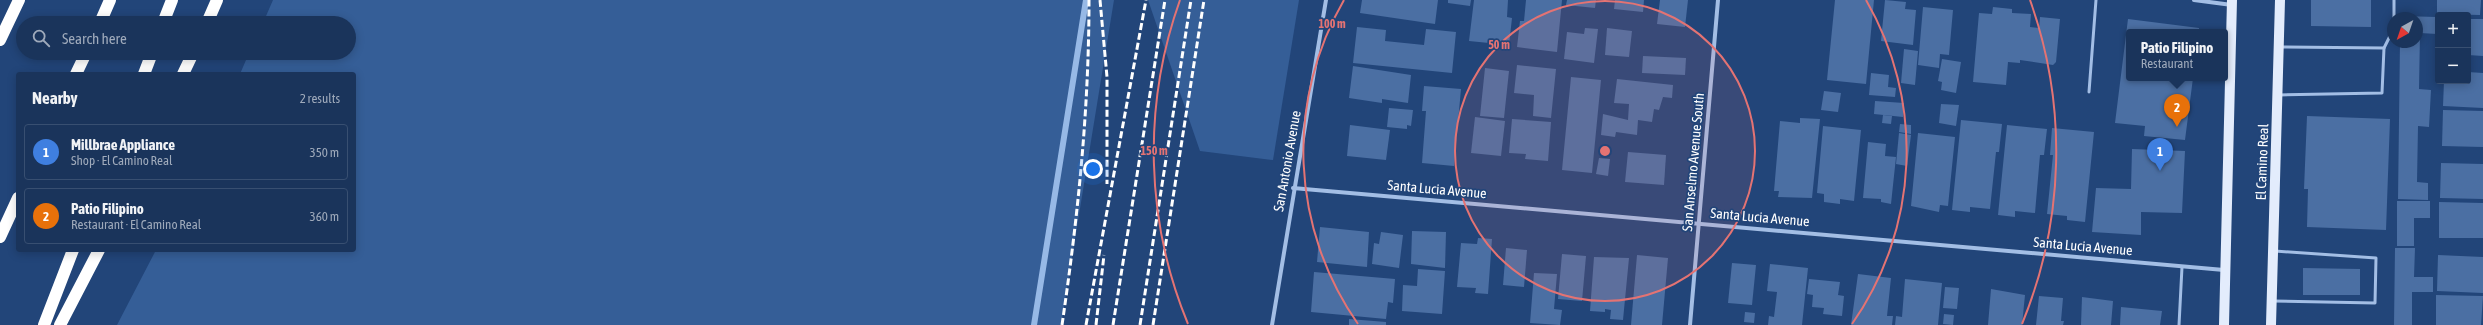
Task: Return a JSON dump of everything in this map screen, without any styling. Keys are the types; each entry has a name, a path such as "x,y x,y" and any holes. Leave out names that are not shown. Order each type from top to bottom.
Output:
{"highway":[{"path":"0,40 19,0"},
{"path":"103,16 110,0"},
{"path":"166,16 172,0"},
{"path":"210,16 217,0"},
{"path":"77,72 83,60"},
{"path":"145,72 149,60"},
{"path":"184,72 190,60"},
{"path":"0,237 16,202"},
{"path":"44,325 72,252"},
{"path":"60,325 98,252"}],"main road":[{"name":"El Camino Real","path":"2271,325 2280,0"},
{"path":"2224,325 2224,270 2232,3"}],"street":[{"name":"San Antonio Avenue","path":"1272,325 1293,188 1326,0"},
{"name":"San Anselmo Avenue South","path":"1690,325 1718,0"},
{"path":"2194,0 2232,3"},
{"name":"Santa Lucia Avenue","path":"1293,188 1698,222 2224,270"}],"lane":[{"path":"2089,92 2096,0"},
{"path":"2394,0 2394,12"},
{"path":"2278,96 2382,92 2384,48 2387,42"},
{"path":"2279,47 2384,48"},
{"path":"2272,301 2375,303 2376,258 2273,251"},
{"path":"2179,325 2182,266"}],"shaded area":[{"path":"273,0 1114,0 1061,325 117,325 155,252 356,252 356,72 241,72 246,60 356,60 356,16 266,16"},
{"path":"1148,0 1299,0 1273,160 1200,151"}],"building":[{"path":"1362,0 1438,0 1435,24 1360,13"},
{"path":"1448,0 1471,0 1470,6 1448,3"},
{"path":"1474,0 1508,0 1507,17 1512,18 1509,45 1469,41"},
{"path":"1526,0 1562,0 1557,52 1517,47 1520,21 1524,21"},
{"path":"1567,0 1596,0 1595,8 1566,5"},
{"path":"1615,0 1644,0 1643,12 1614,9"},
{"path":"1660,0 1688,0 1685,27 1657,24"},
{"path":"1835,0 1874,0 1866,84 1827,80"},
{"path":"1885,0 1906,2 1905,9 1916,10 1913,45 1881,41"},
{"path":"2311,0 2371,0 2371,27 2311,26"},
{"path":"2437,0 2481,0 2480,15 2471,15 2471,12 2437,12"},
{"path":"1923,7 1953,10 1949,55 1940,54 1939,68 1918,65"},
{"path":"1993,7 2012,9 2012,13 2031,14 2030,27 2039,28 2040,17 2060,19 2056,62 2053,65 2020,60 2020,63 2008,62 2006,85 1973,82 1979,13 1992,14"},
{"path":"2423,17 2435,17 2435,34 2423,33"},
{"path":"2128,19 2199,28 2199,29 2127,29"},
{"path":"2471,19 2483,19 2483,56 2471,55"},
{"path":"1357,27 1386,30 1385,41 1424,45 1426,29 1456,32 1452,73 1353,63"},
{"path":"1585,28 1598,29 1594,63 1564,59 1567,32 1584,34"},
{"path":"1607,28 1632,31 1629,57 1605,55"},
{"path":"2126,35 2126,81 2193,81 2185,140 2144,136 2145,126 2115,123"},
{"path":"2400,48 2420,48 2419,89 2431,90 2429,127 2418,126 2417,182 2428,183 2428,200 2398,199"},
{"path":"1904,49 1918,51 1915,85 1901,83"},
{"path":"1643,56 1686,58 1685,75 1642,73"},
{"path":"1942,59 1961,62 1956,93 1941,90 1942,82 1938,81"},
{"path":"1517,65 1556,69 1551,118 1533,116 1534,95 1514,93"},
{"path":"1353,66 1411,75 1408,103 1382,99 1382,103 1349,98"},
{"path":"1485,68 1509,71 1504,118 1480,116"},
{"path":"2471,72 2483,73 2483,108 2443,106 2444,84 2471,84"},
{"path":"1871,73 1889,75 1888,87 1896,88 1895,97 1869,95"},
{"path":"1571,77 1601,80 1592,173 1562,170"},
{"path":"1617,79 1673,85 1672,98 1663,97 1659,110 1654,109 1652,122 1638,120 1637,135 1616,132 1615,137 1601,135 1603,114 1628,120 1629,104 1614,103"},
{"path":"1424,86 1461,89 1454,166 1422,163 1426,111 1422,111"},
{"path":"1824,91 1841,93 1838,112 1821,110"},
{"path":"1875,101 1904,103 1903,117 1874,114"},
{"path":"1941,104 1959,105 1956,126 1939,123"},
{"path":"1389,108 1413,110 1411,126 1407,125 1407,129 1387,127"},
{"path":"2443,110 2483,111 2483,147 2442,146"},
{"path":"1883,115 1892,116 1891,124 1882,123"},
{"path":"2307,116 2390,119 2386,230 2307,227 2308,189 2304,189"},
{"path":"1475,117 1505,121 1501,156 1471,153"},
{"path":"1800,118 1820,119 1812,198 1778,197 1779,191 1774,191 1780,121 1800,123"},
{"path":"1512,119 1551,122 1548,161 1525,159 1526,154 1509,153"},
{"path":"1961,120 2002,124 1999,152 1996,152 1990,209 1970,207 1970,212 1952,210"},
{"path":"1900,124 1911,125 1911,134 1899,132"},
{"path":"1350,125 1390,130 1386,160 1347,156"},
{"path":"2007,125 2047,129 2044,155 2040,155 2035,213 2015,211 2015,217 1998,215"},
{"path":"1823,126 1861,130 1854,201 1840,199 1840,204 1824,202 1824,194 1817,193"},
{"path":"2052,128 2094,132 2085,222 2067,220 2067,216 2047,214 2053,155 2050,155"},
{"path":"1899,133 1911,135 1907,166 1896,164"},
{"path":"1918,133 1955,137 1948,206 1940,205 1939,212 1911,206"},
{"path":"1868,142 1886,144 1885,156 1896,157 1891,204 1881,202 1881,199 1863,198"},
{"path":"2132,149 2185,151 2182,213 2141,212 2141,235 2092,232 2096,188 2131,189"},
{"path":"1628,152 1666,155 1664,185 1625,182"},
{"path":"1599,158 1610,159 1608,176 1596,174"},
{"path":"2441,163 2483,164 2483,199 2440,198"},
{"path":"2397,201 2430,201 2430,218 2414,218 2414,246 2397,246"},
{"path":"2439,202 2483,203 2483,238 2439,238"},
{"path":"1320,227 1369,232 1367,267 1317,262"},
{"path":"1412,231 1446,232 1445,268 1411,264"},
{"path":"1381,232 1403,235 1399,268 1372,264 1374,243 1379,244"},
{"path":"1478,238 1492,239 1488,294 1475,293 1476,288 1457,287 1461,243 1477,244"},
{"path":"1506,248 1527,250 1524,287 1503,285"},
{"path":"2395,248 2415,248 2414,277 2433,277 2433,292 2412,292 2412,325 2394,325"},
{"path":"1562,254 1586,256 1582,301 1558,299"},
{"path":"1637,255 1668,258 1662,325 1631,325"},
{"path":"2438,255 2483,257 2483,293 2437,291"},
{"path":"1594,257 1629,258 1623,320 1610,319 1611,310 1605,309 1605,312 1590,311"},
{"path":"1732,263 1756,265 1752,305 1728,303"},
{"path":"1770,264 1808,268 1802,325 1768,325 1769,316 1774,317 1777,292 1767,291"},
{"path":"2303,268 2360,269 2360,295 2303,295"},
{"path":"1418,269 1445,271 1442,314 1402,311 1403,285 1417,286"},
{"path":"1314,272 1395,279 1393,303 1388,302 1386,319 1311,312"},
{"path":"1534,273 1557,274 1554,309 1562,310 1560,325 1530,323"},
{"path":"1858,274 1891,278 1887,316 1893,316 1892,325 1851,325"},
{"path":"1809,279 1840,282 1838,295 1844,296 1842,316 1823,314 1824,308 1812,307 1813,295 1807,294"},
{"path":"1905,279 1942,283 1938,325 1895,325 1896,316 1902,317"},
{"path":"1945,287 1959,288 1957,309 1943,308"},
{"path":"1991,289 2025,295 2022,325 1988,325"},
{"path":"2436,295 2483,296 2481,325 2436,325"},
{"path":"2039,296 2063,298 2061,321 2064,321 2063,325 2036,325"},
{"path":"2082,297 2113,301 2111,325 2081,325"},
{"path":"2121,307 2162,311 2160,325 2120,325"},
{"path":"1745,312 1755,313 1754,323 1744,322"},
{"path":"1944,314 1954,315 1953,325 1943,324"},
{"path":"1349,319 1386,322 1386,325 1349,325"}],"waterway":[{"path":"1034,325 1086,0"}],"railway":[{"path":"1062,325 1082,163 1087,82 1089,0"},
{"path":"1100,0 1107,77 1107,184"},
{"path":"1086,325 1146,0"},
{"path":"1113,325 1165,0"},
{"path":"1140,325 1191,0"},
{"path":"1153,325 1204,0"},
{"path":"1096,325 1104,255"}],"place":[{"name":"Patio Filipino","path":"2177,127"},
{"name":"Millbrae Appliance","path":"2160,171"}]}
